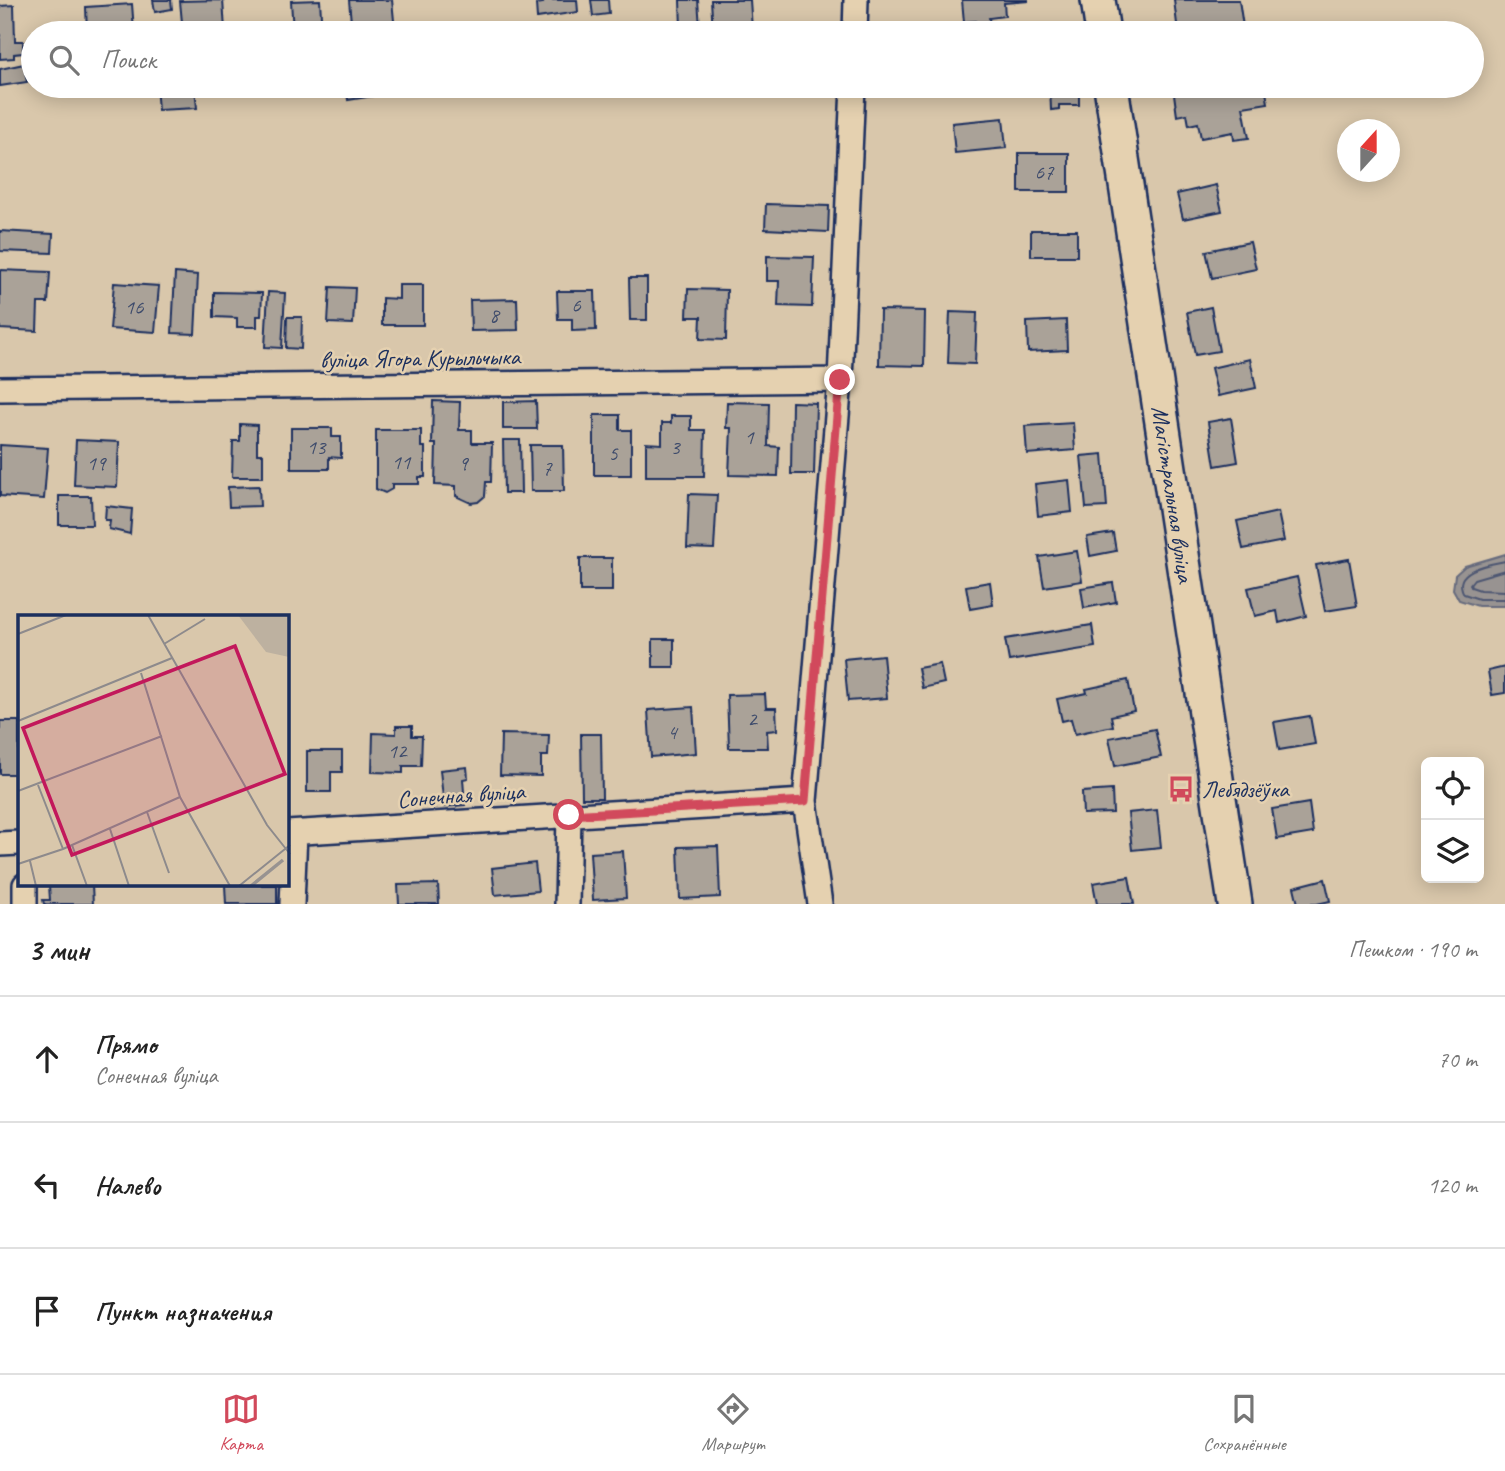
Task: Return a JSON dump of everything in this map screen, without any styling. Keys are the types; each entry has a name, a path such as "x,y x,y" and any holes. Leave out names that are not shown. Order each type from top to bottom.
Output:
{"main road":[{"path":"1098,0 1101,21"},
{"name":"Магістральная вуліца","path":"1113,98 1234,904"}],"street":[{"path":"855,21 856,0"},
{"path":"820,904 805,801 840,380 852,98"},
{"name":"вуліца Ягора Курыльчыка","path":"0,389 840,380"},
{"name":"Сонечная вуліца","path":"291,833 805,801"},
{"path":"567,904 569,815"},
{"path":"291,833 292,904"},
{"path":"0,844 18,844"},
{"path":"25,886 25,904"}],"water":[{"path":"1505,554 1505,606 1478,606 1459,600 1453,589 1455,575 1465,566"}],"building":[{"path":"153,0 171,0 172,9 155,12"},
{"path":"223,0 224,21 182,21 180,1"},
{"path":"320,0 321,21 292,21 291,1"},
{"path":"349,0 392,0 394,21 351,21"},
{"path":"542,0 577,0 578,12 537,18 536,4 543,3"},
{"path":"591,0 608,0 609,14 593,16"},
{"path":"680,0 698,0 700,21 681,21"},
{"path":"711,0 750,0 751,21 712,21"},
{"path":"962,0 1028,0 1004,3 1005,16 989,18 989,21 964,21"},
{"path":"1174,0 1239,0 1242,21 1177,21"},
{"path":"132,4 133,21 87,21 86,7"},
{"path":"14,5 15,41 21,41 21,53 14,54 14,58 0,59 0,6"},
{"path":"21,65 21,83 0,86 0,69"},
{"path":"157,98 196,98 197,108 158,110"},
{"path":"1050,98 1079,98 1079,105 1059,105 1059,109 1051,110"},
{"path":"1175,98 1267,98 1268,103 1243,107 1249,138 1234,140 1233,132 1201,138 1198,123 1189,125 1187,114 1177,116"},
{"path":"1003,118 1006,148 955,153 952,123"},
{"path":"1019,153 1069,153 1069,192 1019,192"},
{"path":"1216,185 1222,211 1183,219 1177,194"},
{"path":"766,204 829,206 828,232 765,229"},
{"path":"1031,230 1077,230 1077,256 1031,256"},
{"path":"0,231 53,234 52,253 0,251"},
{"path":"1250,242 1256,269 1212,278 1206,251"},
{"path":"767,256 814,257 812,307 778,306 779,281 767,281"},
{"path":"0,270 50,272 48,303 38,303 37,331 0,329"},
{"path":"175,273 198,275 195,334 172,333"},
{"path":"629,278 647,278 647,320 630,320"},
{"path":"114,283 159,286 155,332 110,329"},
{"path":"399,285 423,285 423,325 382,325 382,298 399,299"},
{"path":"330,287 355,288 353,324 328,323"},
{"path":"688,289 727,290 726,340 700,339 701,317 687,317"},
{"path":"557,291 595,291 596,330 572,331 572,319 558,319"},
{"path":"214,292 262,293 261,316 257,316 257,327 237,327 237,318 214,317"},
{"path":"268,292 285,293 282,348 265,347"},
{"path":"517,299 518,330 471,331 470,300"},
{"path":"1211,307 1219,351 1195,355 1187,312"},
{"path":"880,310 925,311 924,366 879,365"},
{"path":"950,312 977,313 975,364 948,363"},
{"path":"287,317 302,317 301,349 286,348"},
{"path":"1066,320 1067,350 1028,352 1027,322"},
{"path":"1250,359 1256,388 1218,396 1211,368"},
{"path":"433,401 460,402 459,430 472,430 472,443 492,443 491,482 486,482 485,496 478,502 471,503 456,496 456,486 435,485"},
{"path":"536,401 537,429 503,429 503,402"},
{"path":"727,402 769,403 768,446 779,447 778,476 729,475 731,428 726,428"},
{"path":"792,402 816,403 814,474 791,474"},
{"path":"594,415 620,415 620,430 631,430 631,475 594,475"},
{"path":"671,416 691,416 691,430 705,430 704,476 646,476 646,443 662,444 662,423 671,423"},
{"path":"1231,418 1238,462 1215,466 1208,422"},
{"path":"1073,423 1075,450 1027,454 1025,426"},
{"path":"240,424 257,425 257,454 263,454 263,477 232,477 233,441 240,441"},
{"path":"291,428 332,428 332,437 341,437 341,458 329,457 329,469 291,469"},
{"path":"376,430 421,430 421,447 425,447 425,477 419,477 419,484 392,484 392,489 385,493 376,489"},
{"path":"76,440 119,442 117,487 74,485"},
{"path":"503,440 520,440 521,493 504,493"},
{"path":"0,445 48,448 44,499 0,496"},
{"path":"530,445 563,445 564,491 531,491"},
{"path":"1103,454 1107,507 1086,508 1081,456"},
{"path":"1069,480 1072,512 1038,516 1035,484"},
{"path":"259,486 260,506 229,507 228,487"},
{"path":"689,494 717,495 714,549 687,548"},
{"path":"59,496 91,496 92,525 59,525"},
{"path":"106,506 132,509 130,534 109,529 110,520 105,520"},
{"path":"1278,512 1284,541 1243,549 1237,521"},
{"path":"1113,533 1116,551 1090,556 1087,537"},
{"path":"1077,551 1082,581 1044,587 1039,557"},
{"path":"580,558 612,558 612,591 580,591"},
{"path":"1349,559 1357,606 1325,611 1316,565"},
{"path":"1297,577 1306,616 1279,623 1277,611 1255,616 1248,588"},
{"path":"990,582 993,605 970,609 966,586"},
{"path":"1113,583 1116,602 1084,608 1081,588"},
{"path":"1092,625 1095,647 1009,661 1005,639"},
{"path":"653,639 674,639 674,667 653,667"},
{"path":"883,655 887,698 848,701 844,659"},
{"path":"940,664 944,683 922,688 918,668"},
{"path":"1505,667 1505,693 1492,695 1488,671"},
{"path":"1128,680 1134,711 1111,716 1113,726 1075,734 1071,719 1062,721 1057,699 1087,693 1086,689"},
{"path":"765,694 766,708 776,708 777,730 767,731 768,748 729,748 727,695"},
{"path":"693,707 696,753 651,757 648,710"},
{"path":"1310,716 1315,744 1279,750 1274,722"},
{"path":"0,721 18,721 18,774 0,774"},
{"path":"396,726 412,726 412,736 422,736 421,766 403,766 403,773 372,772 373,733 396,734"},
{"path":"1155,729 1161,757 1115,766 1109,738"},
{"path":"501,734 549,735 548,756 541,756 541,776 500,775"},
{"path":"581,734 601,734 602,798 582,798"},
{"path":"307,751 342,751 342,772 331,772 331,792 307,792"},
{"path":"467,767 468,778 463,779 465,805 444,807 440,770"},
{"path":"1112,790 1113,813 1083,814 1082,792"},
{"path":"1309,803 1313,833 1277,839 1272,809"},
{"path":"1157,810 1161,847 1132,850 1128,813"},
{"path":"718,846 720,897 680,899 678,847"},
{"path":"623,851 626,898 593,900 590,853"},
{"path":"535,863 538,891 495,895 492,868"},
{"path":"1129,877 1134,904 1097,904 1093,883"},
{"path":"1325,879 1330,901 1298,904 1294,887"},
{"path":"438,884 439,904 399,904 398,885"},
{"path":"49,886 92,886 93,904 44,904 43,900 50,900"},
{"path":"225,886 277,886 277,904 226,904"}],"place":[{"name":"Лебядзёўка","path":"1181,789"}],"route":[{"path":"569,815 805,801 840,380"}]}
